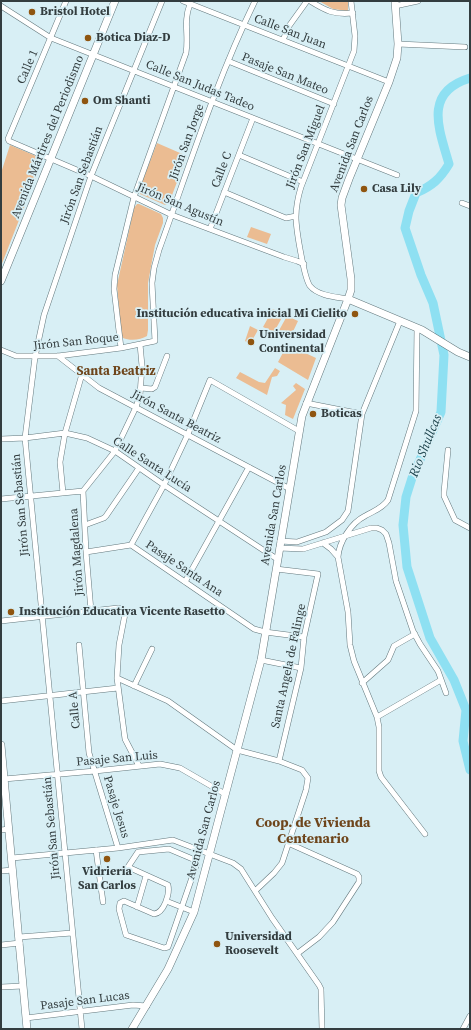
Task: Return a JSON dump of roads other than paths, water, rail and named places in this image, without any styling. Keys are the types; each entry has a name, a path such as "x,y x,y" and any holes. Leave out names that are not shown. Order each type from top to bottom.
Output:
{"main road":[{"name":"Avenida Mártires del Periodismo","path":"1,280 115,1"},
{"name":"Avenida San Carlos","path":"132,1029 168,969 194,912 237,750 260,660 299,431 306,403 351,290 351,279 341,205 342,198 389,82 397,58 398,44 395,4"},
{"path":"348,299 419,329 458,352 470,357"},
{"path":"1,745 27,1029"}],"street":[{"name":"Calle 1","path":"8,141 66,1"},
{"name":"Jirón San Sebastián","path":"82,1029 25,438 35,357 44,315 91,176 162,1"},
{"name":"Calle San Juan","path":"183,1 389,82"},
{"name":"Jirón San Jorge","path":"154,341 152,283 159,250 212,102 243,24 254,1"},
{"path":"283,40 292,21 306,1"},
{"path":"310,1 327,11 339,14 353,13"},
{"name":"Jirón San Miguel","path":"348,299 331,296 315,290 308,282 296,216 298,197 302,182 349,66 355,43 355,28 351,1"},
{"path":"395,4 418,1"},
{"path":"121,348 114,289 115,274 134,197 175,87 186,53 188,34 186,16 190,4"},
{"name":"Calle San Judas Tadeo","path":"1,6 51,38 397,175"},
{"path":"398,44 465,47"},
{"name":"Pasaje San Mateo","path":"228,61 334,104"},
{"name":"Calle C","path":"210,229 253,118"},
{"name":"Jirón San Agustín","path":"8,141 91,176 172,215 304,264"},
{"path":"239,155 302,182"},
{"path":"224,192 286,218 296,216"},
{"path":"462,203 470,206"},
{"path":"280,545 297,542 326,532 342,520 348,511 362,414 400,321"},
{"path":"419,329 416,411 388,500 380,508 363,516 352,527 339,549 338,556 348,612 350,645 354,661 377,717 379,727 379,771 381,777 425,834"},
{"name":"Jirón San Roque","path":"1,350 16,356 58,356 121,348 154,341"},
{"path":"1,499 83,491 116,450 136,407 141,388 142,366 140,344"},
{"name":"Jirón Santa Beatriz","path":"58,356 99,388 290,489"},
{"path":"141,388 155,387 167,356"},
{"path":"63,493 60,462 65,433 82,374"},
{"path":"131,545 164,485 188,434 210,380 299,431"},
{"path":"306,403 362,414"},
{"name":"Calle Santa Lucía","path":"1,439 25,438 65,433 87,438 116,450 164,485 277,559"},
{"path":"448,450 444,496 455,520 470,528"},
{"path":"185,582 249,467"},
{"path":"85,525 106,516 139,468"},
{"name":"Jirón Magdalena","path":"83,491 91,611"},
{"path":"280,545 297,550 323,544 371,528 382,530 386,534 389,543 396,581 415,634 438,671 446,693"},
{"path":"323,544 338,556"},
{"name":"Pasaje Santa Ana","path":"86,552 131,545 254,629 265,632 304,637"},
{"name":"Santa Angela de Falinge","path":"276,569 318,574 304,637 301,668 279,761"},
{"path":"1,621 120,608 124,611 119,645 117,678 125,739 139,766"},
{"path":"362,683 388,660 394,646 415,634"},
{"name":"Calle A","path":"79,645 89,753 95,771"},
{"path":"134,686 152,649"},
{"path":"260,660 301,668"},
{"path":"117,678 168,701 237,750 279,761 302,770 308,778 306,790 282,863 255,891"},
{"path":"377,717 441,680"},
{"path":"1,701 118,688"},
{"name":"Pasaje San Luis","path":"4,779 160,764 180,768 225,794"},
{"name":"Pasaje Jesus","path":"95,771 118,848"},
{"path":"1,830 9,829"},
{"path":"12,858 118,848 174,840 233,863 241,869 272,918 319,985 322,1029"},
{"path":"288,843 357,874 359,877 359,882 333,922 319,937 298,953"},
{"path":"168,849 197,861 183,907 168,947 164,948 125,934 119,909 120,903 124,901 157,914 161,911 166,901 169,888 168,885 146,876 128,867 138,852 168,849"},
{"path":"96,850 103,902"},
{"path":"1,871 13,870"},
{"path":"137,907 146,876"},
{"path":"166,901 194,912"},
{"path":"1,944 72,933"},
{"path":"1,987 24,986"},
{"name":"Pasaje San Lucas","path":"26,1018 133,1005 147,1006"},
{"path":"463,1029 470,1016"}],"waterway":[{"name":"Rio Shullcas","path":"470,78 455,84 445,92 440,102 438,113 439,125 441,138 449,164 435,182 416,193 409,211 405,228 421,275 433,303 444,355 441,412 412,478 406,497 403,525 407,567 430,638 454,680 466,710 463,741 470,770"}],"place":[{"name":"Bristol Hotel","path":"32,12"},
{"name":"Botica Diaz-D","path":"88,38"},
{"name":"Om Shanti","path":"85,101"},
{"name":"Casa Lily","path":"364,189"},
{"name":"Institución educativa inicial Mi Cielito","path":"355,314"},
{"name":"Universidad Continental","path":"251,342"},
{"name":"Boticas","path":"313,414"},
{"name":"Institución Educativa Vicente Rasetto","path":"11,612"},
{"name":"Vidrieria San Carlos","path":"107,859"},
{"name":"Universidad Roosevelt","path":"217,944"}],"district":[{"name":"Santa Beatriz","path":"116,372"},
{"name":"Coop. de Vivienda Centenario","path":"313,832"}]}
